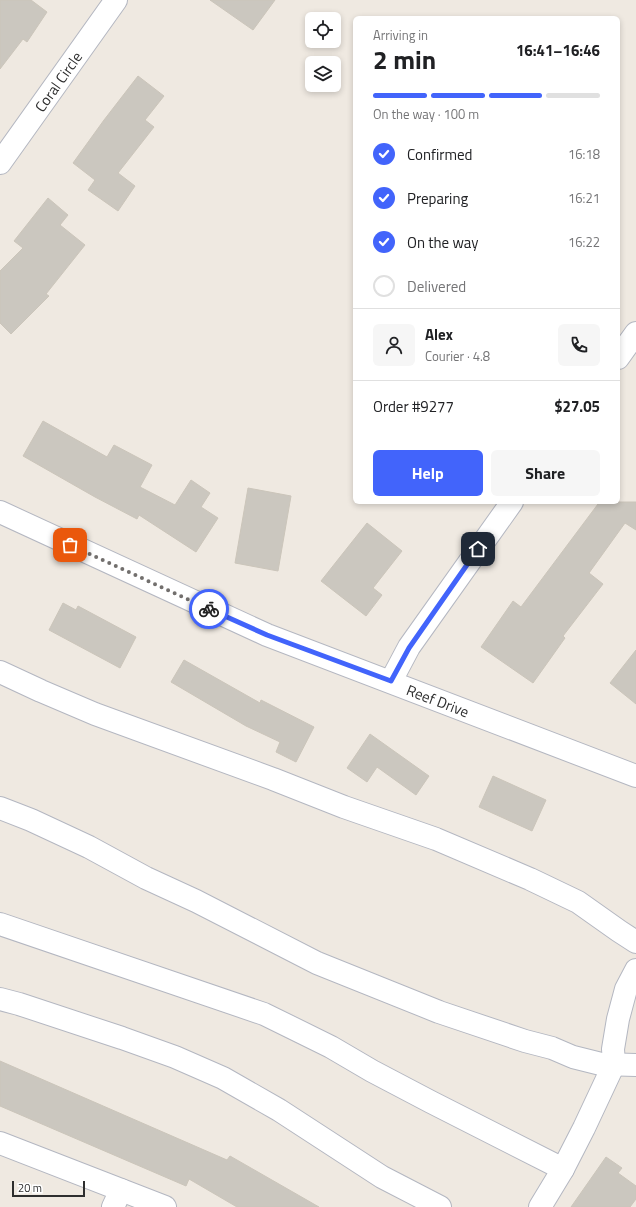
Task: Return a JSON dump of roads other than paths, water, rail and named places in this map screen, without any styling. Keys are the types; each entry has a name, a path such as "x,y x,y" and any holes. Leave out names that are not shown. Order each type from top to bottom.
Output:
{"street":[{"name":"Coral Circle","path":"0,163 116,0"},
{"path":"620,355 636,333"},
{"path":"391,681 409,648 511,504"},
{"name":"Reef Drive","path":"0,512 267,635 391,681 636,776"},
{"path":"0,672 95,714 273,779 344,807 436,839 523,876 578,902 636,942"},
{"path":"0,808 31,820 90,847 146,878 196,901 317,963 439,1012 525,1041 552,1048 573,1057 601,1064 636,1065"},
{"path":"0,924 264,1014 331,1047 372,1071 563,1169"},
{"path":"540,1207 563,1169 614,1064 613,1049 618,1019 626,989 636,970"},
{"path":"0,999 122,1038 175,1057 223,1078 278,1110 382,1178 440,1207"},
{"path":"0,1143 117,1198 165,1207"}]}
